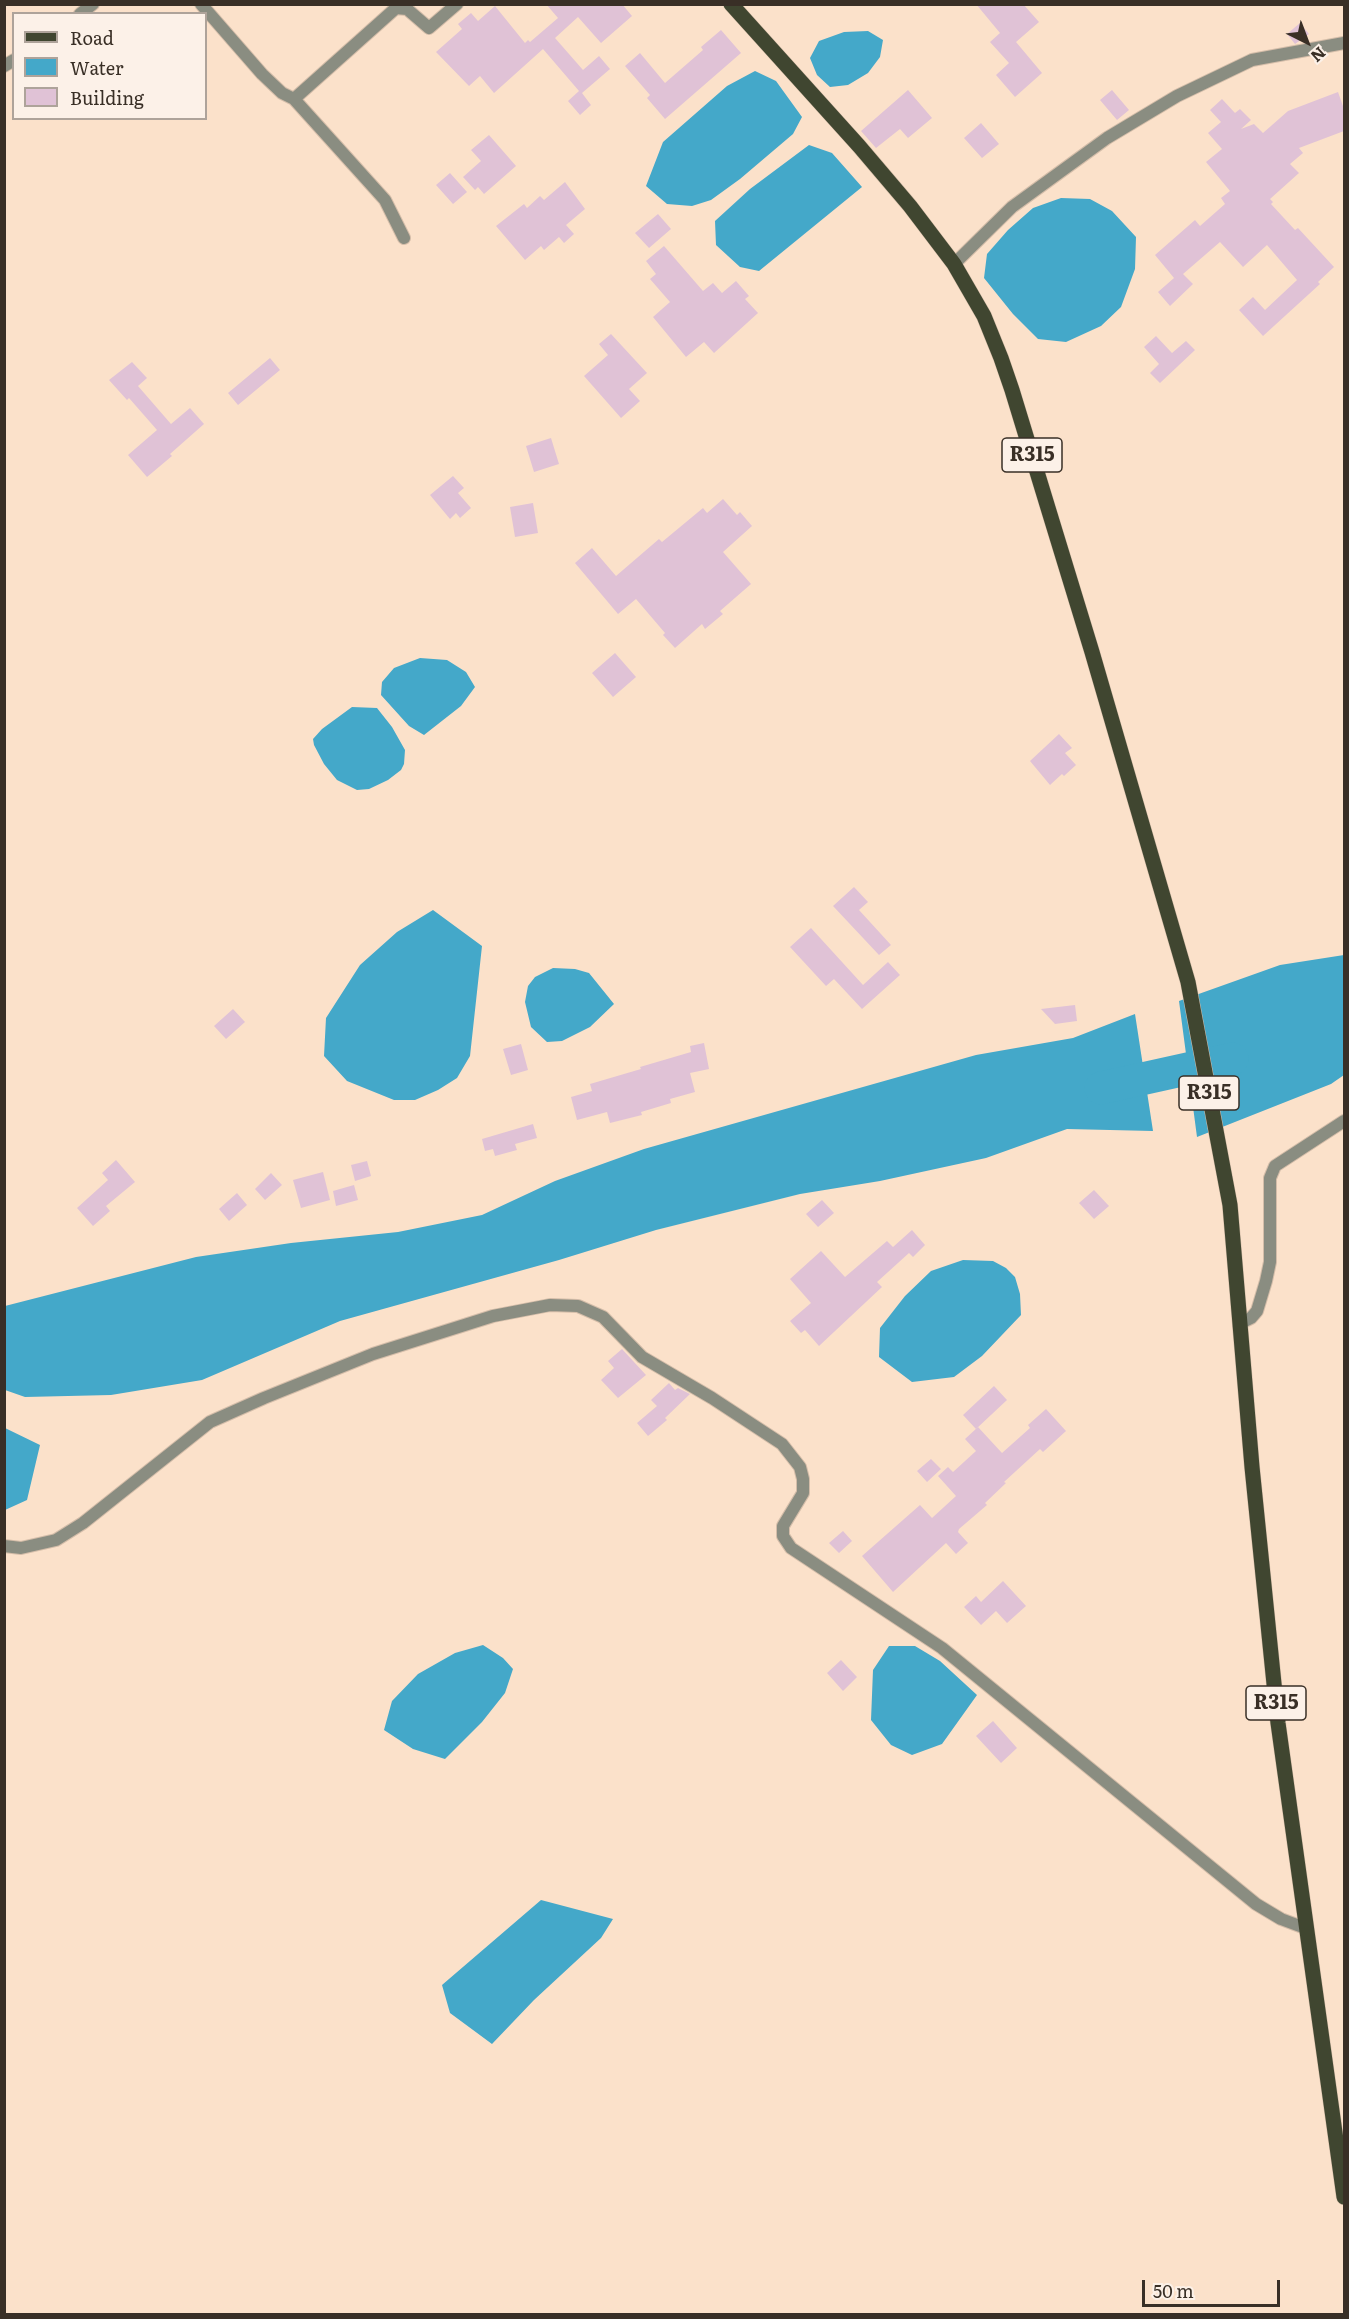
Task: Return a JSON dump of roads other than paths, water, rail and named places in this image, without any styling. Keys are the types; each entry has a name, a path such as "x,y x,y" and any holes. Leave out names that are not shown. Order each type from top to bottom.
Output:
{"main road":[{"name":"R315","path":"731,4 859,146 954,264 984,316 1001,358 1092,652 1188,982 1230,1205 1239,1324 1278,1723 1344,2198"}],"street":[{"path":"201,4 261,74 282,93 294,99 385,200 404,238"},
{"path":"294,99 396,8 407,9 429,28 457,4"},
{"path":"954,264 1012,207 1107,138 1177,96 1252,60 1344,43"},
{"path":"1239,1324 1251,1318 1257,1311 1266,1281 1270,1262 1270,1178 1275,1166 1344,1120"},
{"path":"4,1546 21,1548 56,1540 83,1523 210,1422 264,1398 373,1354 493,1316 550,1305 578,1306 603,1317 642,1357 782,1444 800,1467 803,1479 803,1493 783,1526 783,1536 791,1548 942,1648 1256,1904 1281,1919 1305,1928"}],"water":[{"path":"868,31 883,40 880,57 868,73 848,85 830,87 817,75 810,58 819,41 844,32"},
{"path":"755,71 776,81 802,117 793,134 740,179 711,200 692,206 667,204 646,186 663,142 727,86"},
{"path":"809,145 832,153 862,187 759,271 740,267 716,245 715,221 750,189"},
{"path":"1061,198 1090,199 1112,211 1136,237 1135,269 1121,307 1101,326 1066,342 1038,339 1013,314 984,278 987,254 1008,230 1033,208"},
{"path":"420,658 447,660 466,672 475,687 461,706 424,735 409,726 381,695 382,682 394,668"},
{"path":"352,707 377,708 392,727 405,750 401,770 388,780 369,789 357,790 337,780 324,764 314,745 313,739 322,729"},
{"path":"433,910 482,946 470,1056 457,1078 438,1090 415,1100 394,1100 347,1081 324,1056 326,1018 360,965 397,932"},
{"path":"1344,955 1344,1075 1331,1084 1197,1137 1179,1001 1280,965"},
{"path":"553,968 575,969 589,973 614,1004 590,1027 562,1041 547,1042 531,1027 525,1002 528,986 535,977"},
{"path":"1135,1014 1153,1131 1067,1129 986,1158 880,1181 800,1194 656,1230 559,1260 340,1321 202,1380 111,1395 25,1397 5,1390 5,1306 196,1257 291,1243 398,1232 482,1215 555,1181 644,1149 976,1055 1073,1038"},
{"path":"963,1260 993,1261 1006,1268 1015,1277 1020,1294 1021,1315 982,1356 954,1377 912,1382 879,1357 880,1328 905,1296 931,1271"},
{"path":"5,1428 40,1445 27,1500 5,1510"},
{"path":"483,1645 503,1658 513,1669 505,1693 482,1722 445,1759 413,1749 384,1730 392,1701 418,1674 455,1653"},
{"path":"889,1646 915,1646 940,1661 977,1695 942,1744 912,1755 891,1745 871,1720 873,1670"},
{"path":"541,1900 613,1919 601,1938 534,2000 492,2044 450,2013 442,1985"}],"waterway":[{"path":"1101,1088 1232,1059"}]}
